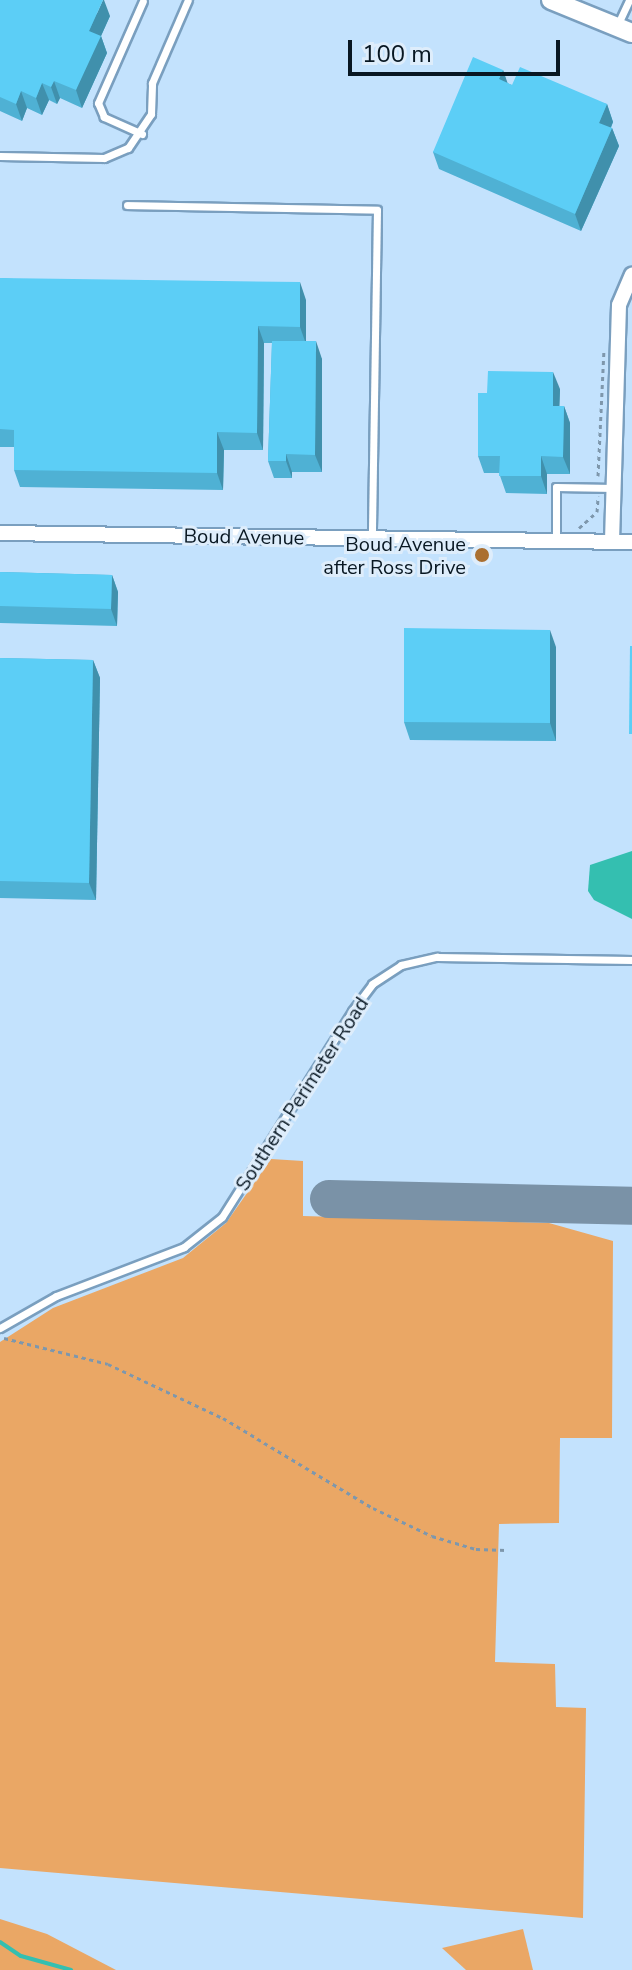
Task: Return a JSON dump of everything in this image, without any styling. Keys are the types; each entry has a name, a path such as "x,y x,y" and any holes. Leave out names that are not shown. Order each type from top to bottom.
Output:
{"street":[{"path":"551,0 625,33"},
{"path":"612,541 625,365 619,305 632,275"},
{"name":"Boud Avenue","path":"0,533 632,542"}],"lane":[{"path":"0,156 104,158 128,148 142,134 151,114 152,83 188,0"},
{"path":"625,33 629,0"},
{"path":"142,134 104,117 98,103 143,1"},
{"path":"127,205 377,210 372,538"},
{"path":"556,541 556,487 614,488"},
{"name":"Southern Perimeter Road","path":"0,1328 56,1296 184,1247 222,1217 352,1011 372,984 401,965 437,957 632,960"}],"path":[{"path":"0,1337 121,1370 223,1418 373,1508 432,1536 476,1549 506,1550"}],"shaded area":[{"path":"632,851 632,919 594,900 588,891 590,865"},
{"path":"271,1159 303,1161 303,1216 549,1223 613,1241 612,1438 560,1438 559,1523 499,1524 495,1662 555,1664 556,1707 586,1708 583,1918 0,1868 0,1342 53,1308 183,1258 226,1223"},
{"path":"0,1919 47,1934 116,1970 0,1970"},
{"path":"523,1929 533,1970 466,1970 442,1948"}],"building":[{"path":"0,0 103,0 89,31 101,36 76,90 54,81 51,87 42,83 36,98 21,91 16,104 0,97"},
{"path":"473,57 503,70 499,79 512,85 520,67 607,104 599,123 612,128 575,214 433,152"},
{"path":"0,278 300,282 300,327 258,326 257,433 217,432 217,473 14,470 14,430 0,429"},
{"path":"272,341 316,341 315,455 286,454 286,461 268,461"},
{"path":"488,371 553,372 553,406 564,406 563,457 541,456 541,476 499,476 500,456 478,456 478,393 487,393"},
{"path":"0,572 112,575 111,609 0,606"},
{"path":"404,628 550,630 550,723 404,722"},
{"path":"632,646 632,734 629,734"},
{"path":"0,658 93,660 89,883 0,881"}],"waterway":[{"path":"0,1942 21,1956 71,1970"}],"taxiway":[{"path":"329,1199 632,1206"}],"place":[{"name":"Boud Avenue after Ross Drive","path":"482,555"}]}
